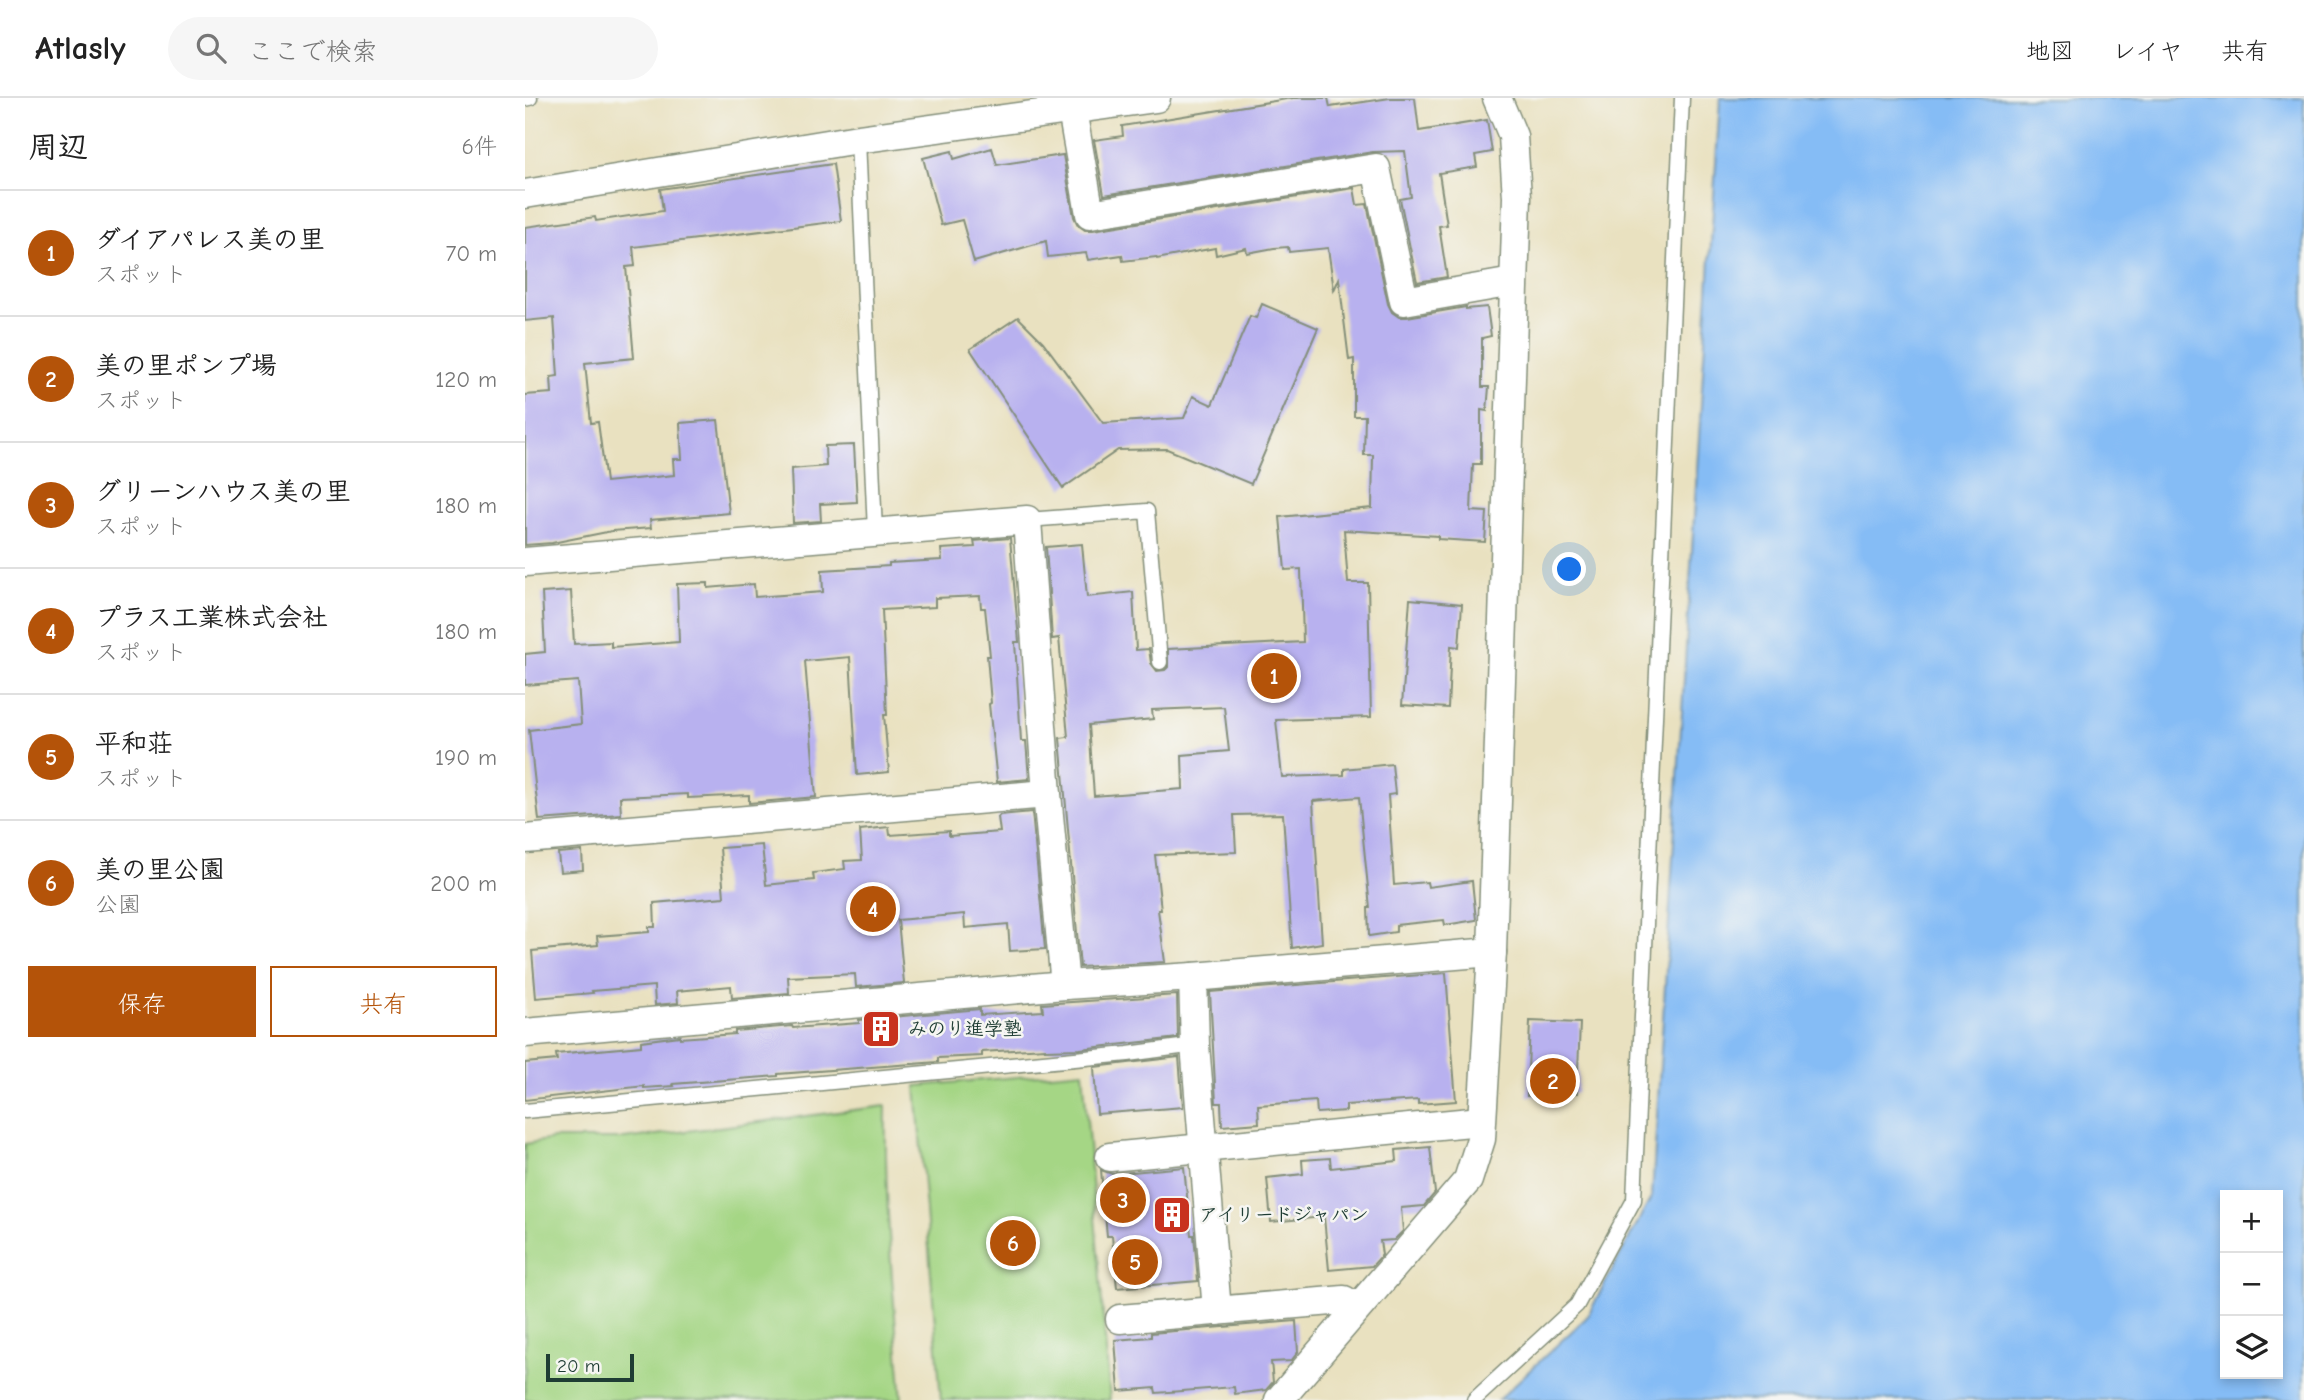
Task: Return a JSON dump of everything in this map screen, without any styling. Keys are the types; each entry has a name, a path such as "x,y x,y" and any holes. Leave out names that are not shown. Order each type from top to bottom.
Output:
{"street":[{"path":"525,194 858,139 1156,98"},
{"path":"1279,1400 1468,1180 1481,1139 1492,952 1517,197 1513,136 1497,98"},
{"path":"1072,110 1090,214 1376,168 1404,301 1513,282"},
{"path":"525,562 1027,520 1047,794 1065,985"},
{"path":"525,839 1047,794"},
{"path":"525,1033 1065,985 1492,952"},
{"path":"1193,977 1195,1045 1217,1311"},
{"path":"1110,1157 1481,1121"},
{"path":"1120,1320 1344,1300 1357,1308"}],"lane":[{"path":"1475,1400 1577,1305 1634,1200 1682,98"},
{"path":"858,139 875,532"},
{"path":"1027,520 1147,511 1160,662"},
{"path":"525,1111 1128,1054 1195,1045"}],"green space":[{"path":"1083,1071 1110,1400 941,1400 916,1086"},
{"path":"886,1106 888,1217 902,1400 525,1400 525,1144 553,1139 624,1139"}],"water":[{"path":"1720,98 2304,98 2304,1400 1498,1400 1587,1317 1652,1196"}],"building":[{"path":"1293,98 1328,98 1330,107 1390,98 1415,98 1419,131 1487,120 1492,152 1475,155 1477,167 1439,173 1447,225 1439,226 1447,277 1417,282 1400,199 1411,197 1405,151 1373,152 1104,195 1094,140 1123,136 1122,126"},
{"path":"992,148 997,165 1063,155 1074,217 1078,225 1085,230 1354,188 1357,205 1367,204 1392,312 1399,317 1407,317 1466,307 1487,307 1491,336 1482,338 1482,387 1489,387 1487,411 1481,410 1481,464 1473,464 1471,511 1487,512 1485,542 1344,530 1348,583 1368,583 1371,717 1276,720 1282,777 1344,775 1344,769 1392,764 1395,794 1388,795 1394,885 1427,882 1428,887 1472,881 1476,920 1445,925 1444,920 1396,925 1396,932 1369,936 1370,908 1359,797 1313,801 1322,943 1292,948 1283,814 1234,815 1236,852 1155,855 1161,910 1158,910 1165,962 1080,967 1060,738 1068,737 1059,638 1052,639 1046,547 1082,544 1087,597 1133,592 1136,650 1149,649 1151,663 1157,671 1168,667 1168,649 1303,642 1301,569 1285,570 1280,517 1372,508 1373,455 1364,455 1365,416 1354,416 1354,359 1349,360 1339,279 1334,290 1328,248 1289,252 1288,247 1247,253 1246,248 1216,255 1215,248 1157,259 1123,261 1122,255 1088,260 1086,253 1048,257 1046,241 974,262 962,220 941,225 923,158 952,151 954,159","holes":["1224,707 1229,751 1182,755 1183,789 1094,796 1089,725 1153,719 1152,710"]},
{"path":"833,164 841,221 633,247 635,266 626,267 634,358 585,363 591,423 598,422 606,482 674,475 673,459 682,459 680,423 718,420 729,513 650,520 651,528 612,531 552,543 525,545 525,395 552,393 551,377 558,376 554,318 525,321 525,227 595,217 596,221 663,211 660,189"},
{"path":"1262,304 1318,328 1251,484 1167,449 1118,450 1063,488 970,349 1018,317 1043,342 1103,423 1184,418 1193,396 1212,405 1250,316 1256,318"},
{"path":"854,445 857,502 820,504 821,521 793,523 791,469 826,466 825,446"},
{"path":"1010,538 1019,642 1015,642 1021,741 1026,741 1029,779 997,782 989,704 987,656 990,656 985,608 981,608 980,596 935,598 935,607 882,610 887,715 884,715 889,772 857,775 850,657 805,661 816,797 749,803 749,795 620,797 621,814 539,820 529,730 581,724 578,681 525,685 525,654 545,652 542,593 571,591 574,644 611,642 611,647 679,642 677,584 708,583 708,588 754,584 755,597 823,592 822,570 942,560 941,549 975,547 974,541"},
{"path":"1410,599 1462,604 1459,647 1451,646 1448,708 1402,705"},
{"path":"1032,812 1045,949 1010,951 1008,924 965,928 964,914 898,920 904,983 856,987 855,974 788,977 789,993 732,998 731,986 677,991 678,1003 655,1005 654,986 536,998 532,951 598,945 597,936 649,932 649,927 655,927 654,903 724,897 720,848 762,845 766,885 814,880 813,873 845,869 844,861 862,860 860,830 889,827 890,835 949,831 949,836 1000,832 1000,815"},
{"path":"582,851 583,870 560,872 558,853"},
{"path":"1446,973 1456,1101 1418,1104 1418,1100 1346,1105 1346,1111 1317,1113 1316,1101 1258,1105 1259,1123 1222,1126 1221,1103 1216,1103 1210,992"},
{"path":"1177,995 1178,1038 1080,1049 982,1052 982,1056 938,1058 938,1062 778,1074 673,1084 674,1086 644,1086 525,1100 525,1063 557,1060 556,1054 641,1046 641,1041 680,1036 859,1023 859,1020 980,1009 980,1015 1043,1011 1042,1004"},
{"path":"1530,1021 1580,1023 1577,1093 1527,1096"},
{"path":"1179,1057 1183,1107 1097,1114 1094,1067"},
{"path":"1430,1147 1435,1193 1424,1206 1401,1208 1403,1231 1394,1240 1380,1241 1382,1255 1372,1266 1329,1270 1324,1217 1271,1222 1267,1178 1303,1174 1302,1160 1330,1158 1331,1168 1397,1161 1396,1150"},
{"path":"1184,1167 1198,1281 1117,1288 1112,1236 1107,1236 1101,1170 1112,1174"},
{"path":"1296,1321 1298,1352 1291,1361 1271,1362 1273,1382 1266,1390 1235,1394 1234,1387 1156,1393 1155,1388 1119,1391 1115,1340 1151,1337 1151,1333"}],"place":[{"name":"ダイアパレス美の里","path":"1274,676"},
{"name":"プラス工業株式会社","path":"873,909"},
{"name":"みのり進学塾","path":"881,1029"},
{"name":"美の里ポンプ場","path":"1553,1081"},
{"name":"グリーンハウス美の里","path":"1123,1200"},
{"name":"アイリードジャパン","path":"1172,1215"},
{"name":"美の里公園","path":"1013,1243"},
{"name":"平和荘","path":"1135,1262"}]}
